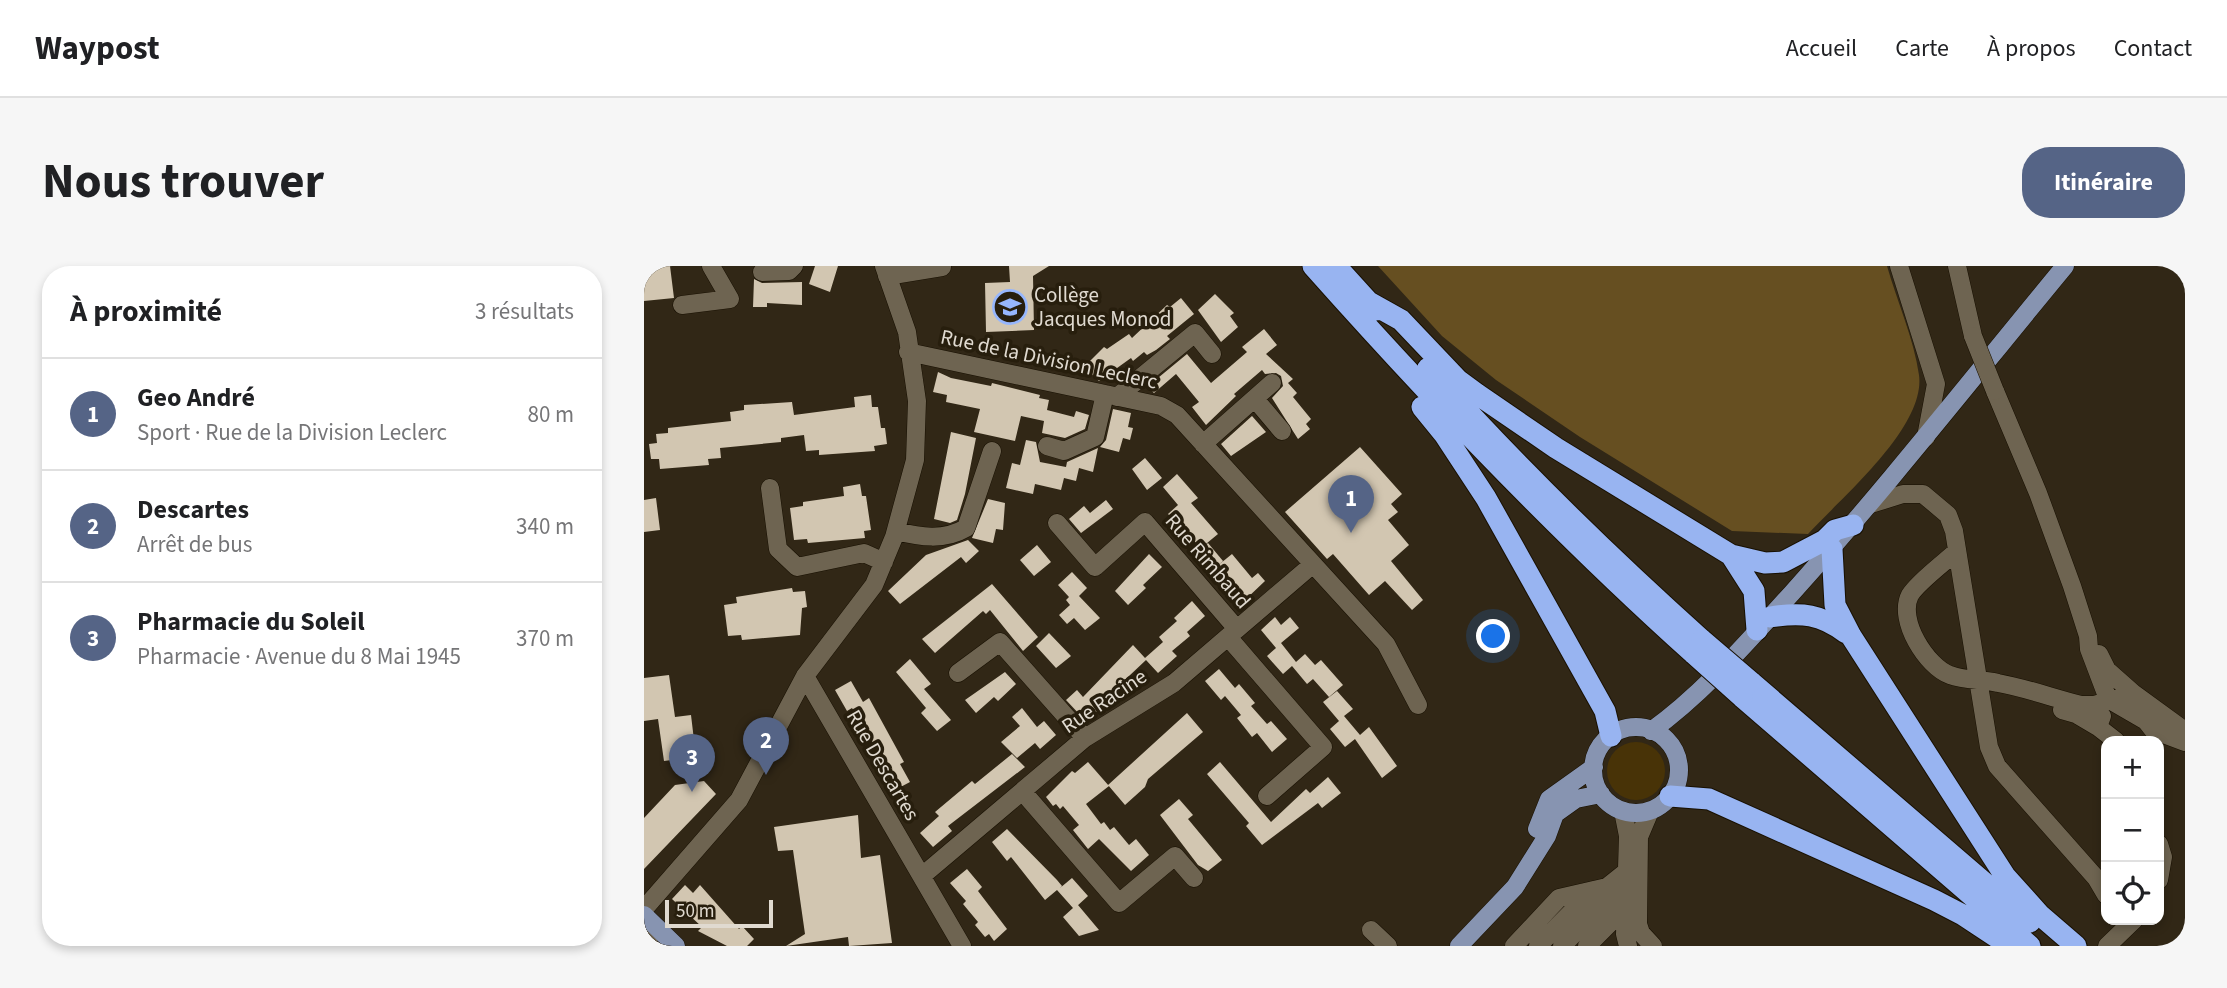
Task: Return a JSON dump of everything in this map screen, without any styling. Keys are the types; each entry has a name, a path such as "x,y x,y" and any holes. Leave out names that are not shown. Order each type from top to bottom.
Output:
{"highway":[{"path":"1312,266 1361,306 1629,574 1698,647 2029,946"},
{"path":"1336,266 1361,306 1370,348 1444,435 1486,498 1605,711 1611,736"},
{"path":"1361,306 1401,320 1458,380 1477,394 1556,448 1731,555 1765,563 1783,562 1825,540 1835,530 1853,525"},
{"path":"1832,548 1831,590 1835,605 1851,636 2005,876 2068,944"},
{"path":"1731,555 1754,591 1764,623 1808,613 1834,624 1851,636"},
{"path":"1746,689 2068,944"},
{"path":"1670,796 1709,799 1934,900 1963,915 2010,946"}],"main road":[{"path":"1651,731 1684,707 1853,525 2065,266"},
{"path":"1671,745 1684,707"},
{"path":"1629,728 1651,731 1671,745 1679,765 1676,787 1670,796 1650,811 1623,811 1601,794 1594,767 1602,744 1611,736 1629,728"},
{"path":"1534,857 1537,830 1549,799 1594,767"},
{"path":"1459,946 1515,887 1534,857 1555,814 1567,803 1581,797 1601,794"},
{"path":"646,904 657,928 676,946"}],"street":[{"path":"682,305 730,299 711,266"},
{"path":"762,272 789,271 794,266"},
{"path":"1899,266 1936,384 1925,440"},
{"path":"1957,266 1973,336 2038,493 2088,636 2107,670 2133,693 2185,731"},
{"path":"646,904 739,800 805,677 855,613 884,562 896,531 915,460 917,401 902,312 882,269 943,267"},
{"path":"1046,446 1064,451 1095,437 1111,395 1195,333 1212,354"},
{"name":"Rue de la Division Leclerc","path":"908,352 1161,406 1177,415 1386,644 1418,705"},
{"path":"1203,444 1272,383"},
{"path":"1255,399 1282,431"},
{"path":"896,531 920,537 953,536 966,528 992,451"},
{"path":"770,488 778,549 797,567 863,553 884,562"},
{"path":"1871,504 1903,494 1923,494 1948,515 1957,551 1976,681 1989,747 1997,766 2101,886"},
{"name":"Rue Rimbaud","path":"1057,523 1095,567 1145,522 1232,633"},
{"path":"1957,551 1910,595 1906,611 1910,630 1933,663 1948,675 1996,682 2081,705 2094,705 2133,693"},
{"name":"Rue Racine","path":"922,876 1085,738 1174,683 1312,565"},
{"path":"1232,633 1323,747 1267,796"},
{"path":"2088,636 2089,649 2108,699 2146,721 2149,736"},
{"path":"958,673 1000,642 1085,738"},
{"name":"Rue Descartes","path":"805,677 962,946"},
{"path":"1976,681 1992,691 2076,714 2110,736"},
{"path":"2098,727 2108,699"},
{"path":"2149,736 2155,708"},
{"path":"2164,738 2185,742"},
{"path":"1023,792 1119,902 1175,856 1194,878"},
{"path":"1623,811 1628,831 1631,888 1628,946"},
{"path":"1650,811 1640,832 1631,888 1641,933 1653,946"},
{"path":"1514,946 1559,898 1600,889 1631,888"},
{"path":"1562,946 1631,888"},
{"path":"1574,946 1631,888"},
{"path":"1587,946 1631,888"},
{"path":"1598,946 1631,888"},
{"path":"1538,946 1600,889"},
{"path":"1550,946 1600,889"},
{"path":"1524,946 1575,895"},
{"path":"2107,946 2124,925"},
{"path":"644,942 657,928"},
{"path":"1371,930 1388,946"}],"shaded area":[{"path":"1378,266 1887,266 1917,361 1918,395 1896,439 1808,534 1732,531 1580,437 1496,380 1442,336"},
{"path":"1636,742 1647,744 1660,755 1665,771 1663,782 1652,795 1636,800 1625,798 1612,787 1607,771 1609,760 1620,747"}],"building":[{"path":"644,266 670,266 674,298 644,301"},
{"path":"815,266 838,266 830,292 809,284"},
{"name":"Collège Jacques Monod","path":"1009,266 1049,266 1033,276 1034,330 986,332 985,283 1010,282"},
{"path":"754,279 762,283 802,282 802,305 767,303 767,307 753,307"},
{"path":"1215,294 1234,313 1230,316 1238,327 1221,342 1198,310"},
{"path":"1181,298 1194,314 1167,336 1170,339 1156,350 1147,355 1144,352 1133,361 1131,358 1099,381 1084,367 1104,347 1107,349 1129,334 1132,338 1167,305 1170,307"},
{"path":"1264,329 1277,345 1266,354 1293,379 1288,383 1297,393 1293,397 1311,419 1306,424 1310,429 1298,439 1272,398 1283,386 1281,376 1276,373 1265,374 1262,370 1234,394 1236,396 1206,425 1192,407 1199,402 1176,374 1154,393 1147,387 1187,354 1211,383 1247,352 1242,347"},
{"path":"938,372 951,378 991,386 992,383 1040,395 1039,398 1049,400 1047,410 1074,417 1076,411 1089,415 1085,429 1065,438 1042,433 1044,421 1021,416 1015,441 974,432 980,409 946,402 947,395 933,392"},
{"path":"871,395 872,407 878,407 881,428 885,428 887,444 874,446 875,451 819,455 819,450 806,451 804,435 781,438 781,442 720,448 721,458 708,459 709,465 660,469 659,459 651,459 649,444 657,443 656,434 668,433 668,428 731,421 730,412 744,410 744,405 792,402 794,415 855,407 854,397"},
{"path":"1113,409 1131,413 1128,427 1133,428 1130,440 1123,438 1119,452 1100,447 1106,440"},
{"path":"1252,416 1266,432 1231,456 1221,444"},
{"path":"951,432 976,438 965,494 957,520 950,523 934,519"},
{"path":"1026,440 1036,442 1040,462 1066,467 1067,462 1098,448 1093,472 1079,468 1076,481 1064,478 1061,490 1035,484 1033,494 1006,488 1012,463 1020,465"},
{"path":"1360,447 1402,494 1391,504 1398,512 1388,520 1409,545 1391,561 1423,600 1412,610 1385,581 1369,595 1333,554 1327,559 1285,512"},
{"path":"1145,458 1162,478 1147,490 1132,469"},
{"path":"1177,474 1198,498 1191,503 1218,534 1201,548 1168,514 1178,505 1163,487"},
{"path":"860,484 862,496 866,496 871,530 864,531 865,538 808,543 807,539 794,540 790,508 803,506 803,502 844,496 843,487"},
{"path":"656,498 660,530 644,532 644,500"},
{"path":"988,499 1005,503 1003,530 996,529 993,543 972,538"},
{"path":"1106,500 1113,509 1081,533 1069,519 1084,506 1090,513"},
{"path":"968,540 979,551 966,563 961,557 900,604 888,591 926,555"},
{"path":"1208,543 1223,561 1208,574 1192,556"},
{"path":"1037,545 1051,562 1034,576 1020,560"},
{"path":"1149,554 1162,567 1143,585 1146,588 1128,605 1115,591"},
{"path":"1232,554 1252,578 1258,573 1265,581 1245,600 1216,567"},
{"path":"1072,572 1087,588 1079,596 1100,618 1085,630 1074,618 1067,624 1059,615 1070,605 1066,600 1069,597 1058,585"},
{"path":"992,584 1038,637 1023,651 990,610 986,614 983,611 935,653 922,639"},
{"path":"792,588 793,592 805,591 807,607 802,608 800,635 742,640 741,635 728,636 724,605 737,603 736,597"},
{"path":"1192,601 1205,616 1187,632 1190,636 1172,651 1177,656 1158,673 1146,660 1111,693 1114,696 1096,712 1092,707 1081,716 1066,700 1077,690 1083,697 1133,645 1145,658 1163,642 1159,637 1177,621 1174,618"},
{"path":"1275,617 1281,625 1290,617 1299,628 1281,643 1296,662 1305,654 1315,665 1321,660 1343,685 1329,697 1313,679 1307,684 1292,666 1283,674 1267,656 1276,648 1261,630"},
{"path":"1049,633 1071,656 1056,668 1036,646"},
{"path":"910,659 931,684 924,689 951,720 937,731 921,713 926,708 896,672"},
{"path":"1219,669 1235,688 1239,684 1255,703 1251,706 1267,724 1271,721 1287,739 1272,752 1257,733 1252,737 1237,718 1241,715 1225,696 1221,700 1205,681"},
{"path":"1005,672 1016,684 998,701 994,697 976,713 965,700"},
{"path":"669,675 675,717 691,715 696,757 664,761 658,719 644,721 644,678"},
{"path":"851,681 863,702 869,698 904,762 900,764 910,782 893,791 883,774 888,771 877,750 852,708 847,711 835,690"},
{"path":"1337,691 1353,709 1344,716 1360,735 1369,727 1397,766 1382,778 1355,739 1345,747 1330,729 1339,721 1323,702"},
{"path":"1022,708 1037,727 1044,721 1056,735 1040,749 1035,743 1017,758 1001,742 1020,726 1012,717"},
{"path":"1187,713 1203,732 1148,779 1145,787 1125,805 1108,785"},
{"path":"1012,754 1025,767 948,826 952,831 933,847 920,833 939,816 935,812 972,781 975,784"},
{"path":"1088,762 1109,786 1086,804 1101,824 1104,822 1110,830 1114,827 1129,845 1136,839 1149,855 1131,871 1099,839 1088,849 1073,830 1079,825 1063,806 1060,809 1056,804 1053,806 1046,797 1072,771 1075,773"},
{"path":"1220,762 1271,822 1306,789 1310,793 1328,777 1341,793 1322,808 1318,803 1262,845 1246,826 1249,823 1207,774"},
{"path":"704,781 716,794 644,869 644,818 675,785"},
{"path":"1179,799 1193,815 1188,819 1222,860 1208,871 1198,865 1160,815"},
{"path":"858,815 861,858 880,855 892,943 849,946 848,937 786,946 805,934 793,850 778,851 774,827"},
{"path":"1007,829 1057,880 1062,886 1060,888 1072,878 1088,896 1078,905 1099,930 1079,936 1063,917 1073,908 1057,890 1045,900 1011,857 1007,861 992,842"},
{"path":"967,869 982,887 978,891 1007,929 994,941 989,934 985,937 975,925 978,922 963,904 966,901 950,883"},
{"path":"685,885 693,893 700,885 739,929 742,926 754,939 747,946 727,946 698,931 702,927 672,899"}],"place":[{"name":"Collège Jacques Monod","path":"1010,307"},
{"name":"Geo André","path":"1351,533"},
{"name":"Descartes","path":"766,775"},
{"name":"Pharmacie du Soleil","path":"692,792"}]}
